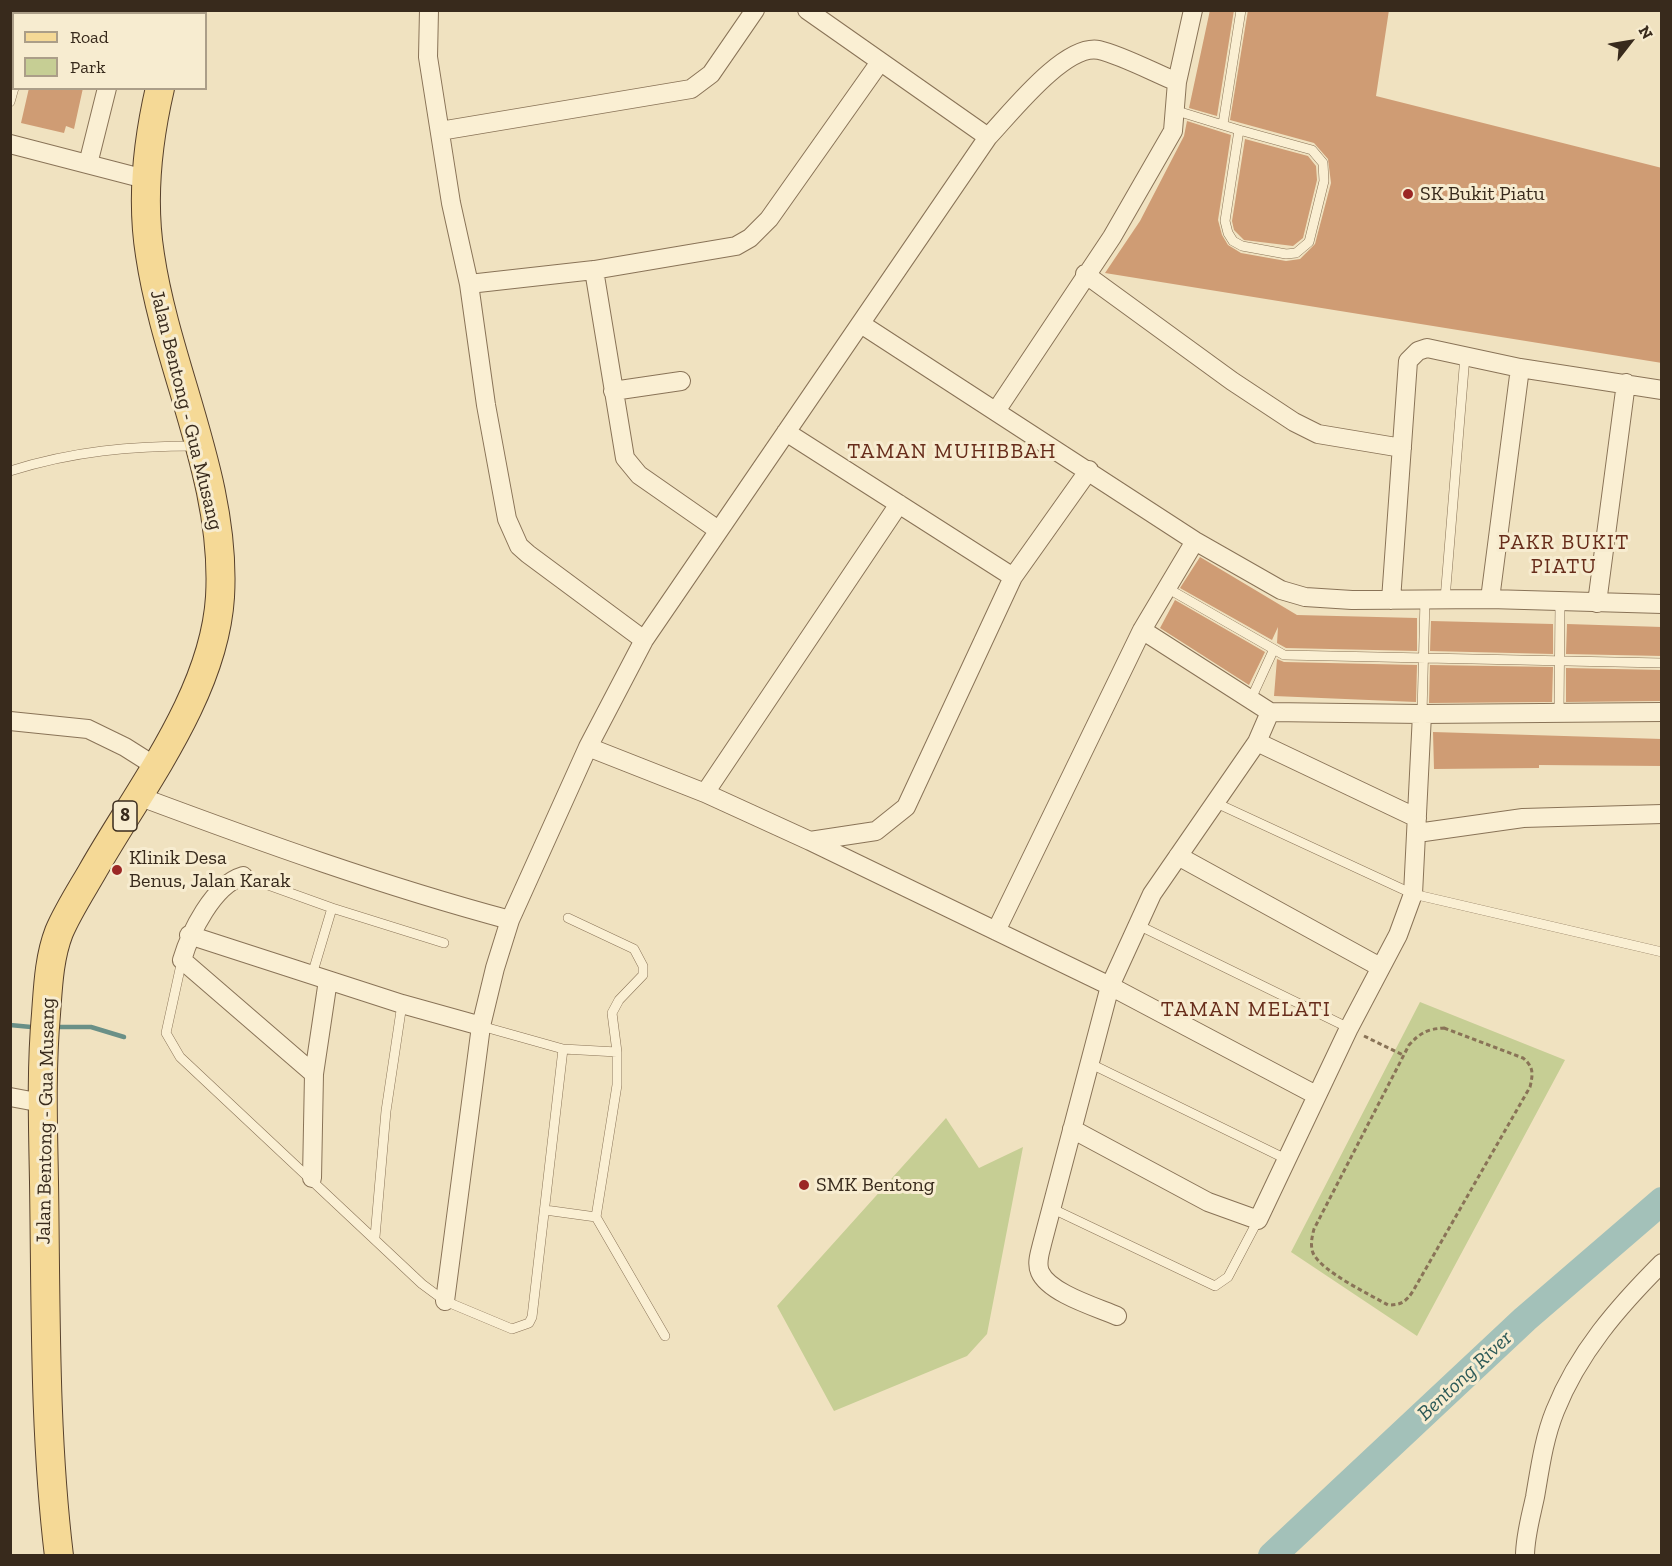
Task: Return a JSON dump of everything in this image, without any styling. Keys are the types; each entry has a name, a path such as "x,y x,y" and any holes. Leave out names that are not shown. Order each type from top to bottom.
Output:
{"main road":[{"name":"Jalan Bentong - Gua Musang","path":"59,1556 51,1488 42,1103 48,977 58,933 155,766 194,692 216,628 220,565 216,528 199,446 156,288 149,253 145,179 160,90"}],"street":[{"path":"429,10 428,57 451,203 469,284 486,405 507,519 519,546 644,640"},
{"path":"440,131 691,89 711,74 754,10"},
{"path":"807,10 988,136"},
{"path":"996,411 1085,274 1112,237 1173,131 1177,111 1177,82 1193,10"},
{"path":"445,1300 481,1026 510,920 588,747 644,640 988,136 1041,81 1063,62 1082,52 1098,50 1177,82"},
{"path":"469,284 594,270 736,246 750,238 769,219 880,62"},
{"path":"88,164 106,90"},
{"path":"10,144 145,179"},
{"path":"594,270 621,445 630,467 718,530"},
{"path":"1085,274 1222,374 1294,422 1318,434 1402,448"},
{"path":"861,324 1195,541 1260,579 1292,594 1329,600 1445,599 1560,603 1661,600"},
{"path":"1391,600 1408,361 1413,355 1427,348 1520,368 1662,390"},
{"path":"1490,600 1520,368"},
{"path":"613,391 681,381"},
{"path":"1597,603 1626,383"},
{"path":"786,432 1013,577"},
{"path":"810,841 876,831 906,807 1013,577 1089,470"},
{"path":"705,793 899,504"},
{"path":"996,931 1142,630 1195,541"},
{"path":"1142,630 1270,712 1422,714 1662,712"},
{"path":"1117,1317 1054,1288 1040,1272 1038,1261 1110,986 1140,926 1152,894 1257,742 1270,712"},
{"path":"1072,1129 1208,1202 1258,1220 1316,1095 1398,934 1413,894 1422,714"},
{"path":"10,721 88,729 125,747 155,766"},
{"path":"1257,742 1417,826 1522,818 1662,814"},
{"path":"588,747 705,793 810,841 1110,986 1316,1095"},
{"path":"138,796 320,863 510,920"},
{"path":"1178,856 1380,967"},
{"path":"243,876 225,886 189,936 182,960 314,1074"},
{"path":"189,936 402,1004 481,1026"},
{"path":"312,1178 314,1074 320,977"},
{"path":"10,1097 42,1103"},
{"path":"1525,1556 1541,1461 1554,1413 1574,1372 1596,1337 1622,1304 1662,1263"}],"lane":[{"path":"1223,124 1241,10"},
{"path":"1177,111 1312,150 1323,163 1323,181 1309,242 1296,253 1286,254 1242,246 1233,241 1228,233 1225,221 1239,130"},
{"path":"1445,599 1466,356"},
{"path":"10,471 46,460 134,446 199,446"},
{"path":"1167,588 1273,651 1295,657 1662,663"},
{"path":"1422,714 1425,599"},
{"path":"1558,713 1560,603"},
{"path":"1251,699 1273,651"},
{"path":"1214,802 1413,894 1662,952"},
{"path":"243,876 332,908 444,943"},
{"path":"320,977 332,908"},
{"path":"568,918 634,949 644,966 643,975 619,1000 612,1013 617,1052 617,1085 596,1217 665,1336"},
{"path":"1140,926 1349,1028"},
{"path":"182,960 166,1023 166,1033 170,1044 180,1057 375,1237 422,1284 445,1300 512,1329 529,1323 532,1317 563,1049"},
{"path":"375,1237 386,1111 402,1004"},
{"path":"481,1026 563,1049 617,1052"},
{"path":"1091,1064 1286,1159"},
{"path":"1053,1209 1215,1286 1228,1277 1258,1220"},
{"path":"544,1210 596,1217"}],"path":[{"path":"1349,1028 1403,1055"},
{"path":"1444,1028 1523,1058 1530,1064 1533,1074 1530,1087 1407,1301 1398,1305 1388,1305 1327,1268 1313,1252 1311,1241 1314,1229 1403,1055 1418,1035 1429,1029 1444,1028"}],"green space":[{"path":"1420,1002 1565,1060 1417,1336 1291,1252"},
{"path":"946,1118 979,1168 1023,1147 987,1334 967,1356 834,1411 777,1306"}],"building":[{"path":"1210,10 1234,10 1217,116 1189,108"},
{"name":"SK Bukit Piatu","path":"1248,10 1389,10 1376,96 1662,168 1662,363 1105,273 1140,221 1184,136 1187,121 1231,135 1218,220 1222,235 1228,245 1241,253 1286,261 1300,259 1315,244 1331,183 1328,159 1314,143 1230,120"},
{"path":"29,90 83,90 74,129 66,126 64,133 21,123"},
{"path":"1245,139 1308,156 1316,166 1317,180 1303,238 1293,246 1244,240 1234,230 1232,221"},
{"path":"1200,557 1297,615 1417,618 1417,651 1286,648 1277,643 1278,627 1272,640 1180,588"},
{"path":"1175,600 1265,652 1249,685 1160,628"},
{"path":"1431,621 1553,624 1553,654 1430,651"},
{"path":"1567,624 1662,627 1662,656 1566,654"},
{"path":"1277,659 1284,662 1417,665 1416,702 1274,696"},
{"path":"1430,665 1553,667 1552,702 1429,703"},
{"path":"1566,668 1662,670 1662,701 1566,702"},
{"path":"1433,732 1662,739 1662,766 1539,765 1539,768 1434,769"}],"waterway":[{"path":"10,1025 31,1027"},
{"path":"59,1027 91,1027 124,1037"},
{"name":"Bentong River","path":"1272,1556 1525,1319 1662,1201"}],"place":[{"name":"SK Bukit Piatu","path":"1408,194"},
{"name":"Klinik Desa Benus, Jalan Karak","path":"117,870"},
{"name":"SMK Bentong","path":"804,1185"}],"district":[{"name":"TAMAN MUHIBBAH","path":"952,452"},
{"name":"PAKR BUKIT PIATU","path":"1564,555"},
{"name":"TAMAN MELATI","path":"1246,1010"}]}
